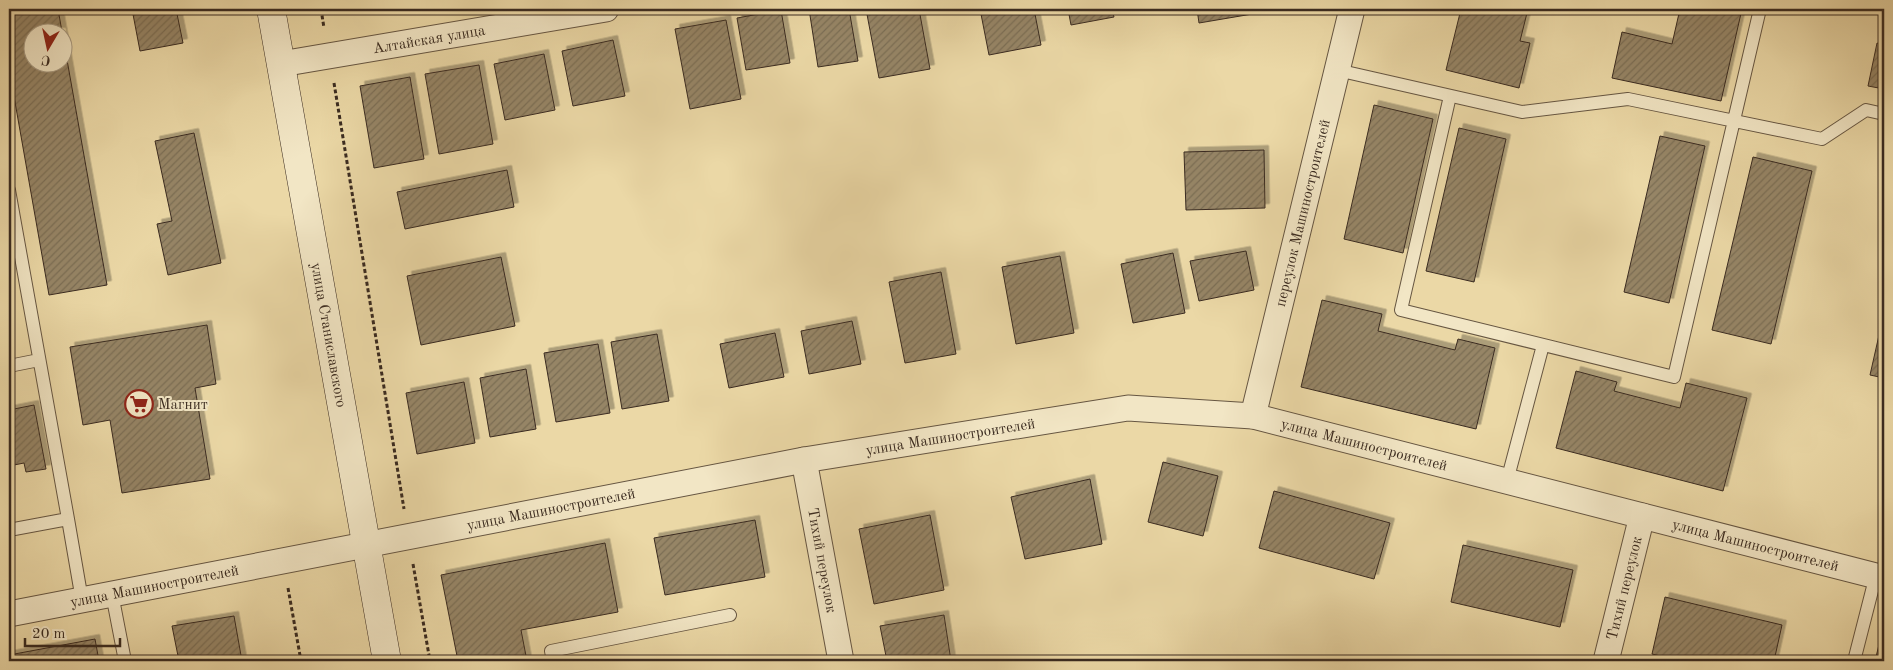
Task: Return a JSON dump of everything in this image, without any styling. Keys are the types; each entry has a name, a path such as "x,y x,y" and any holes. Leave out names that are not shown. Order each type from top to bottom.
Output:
{"main road":[{"name":"улица Станиславского","path":"271,9 368,545 387,661"}],"street":[{"name":"Алтайская улица","path":"281,64 606,9"},
{"name":"переулок Машиностроителей","path":"1253,416 1352,9"},
{"name":"улица Машиностроителей","path":"9,614 804,460 1128,408 1253,416 1880,576"},
{"name":"Тихий переулок","path":"804,460 841,661"},
{"name":"Тихий переулок","path":"1606,661 1642,516"}],"lane":[{"path":"1450,96 1401,310 1674,377 1760,9"},
{"path":"1337,70 1522,112 1628,99 1822,139 1866,110 1884,114"},
{"path":"9,190 82,600"},
{"path":"1506,481 1543,345"},
{"path":"9,366 39,360"},
{"path":"9,530 68,519"},
{"path":"1854,661 1880,576"},
{"path":"112,594 125,661"},
{"path":"553,661 552,651 730,615"}],"path":[{"path":"321,9 430,661"},
{"path":"283,561 301,661"}],"building":[{"path":"9,9 58,9 60,22 22,22 22,72 69,72 107,285 49,295 9,68"},
{"path":"132,9 176,9 183,43 140,51"},
{"path":"809,9 849,9 858,61 818,67"},
{"path":"866,9 919,9 930,69 879,78"},
{"path":"980,9 1034,9 1041,45 989,55"},
{"path":"1068,9 1112,9 1114,17 1071,25"},
{"path":"1197,9 1270,9 1270,11 1199,23"},
{"path":"1461,9 1528,9 1520,41 1530,43 1519,88 1446,70"},
{"path":"1680,9 1742,9 1721,101 1612,78 1622,32 1672,44"},
{"path":"781,10 790,63 746,70 737,18"},
{"path":"726,20 741,99 690,109 675,29"},
{"path":"613,40 625,96 573,106 562,51"},
{"path":"1877,43 1884,45 1884,89 1868,86"},
{"path":"544,54 555,110 505,120 494,64"},
{"path":"479,65 493,144 439,154 425,74"},
{"path":"410,77 424,159 374,168 360,86"},
{"path":"1374,105 1433,119 1403,253 1344,239"},
{"path":"1459,128 1506,139 1474,282 1426,271"},
{"path":"194,133 221,263 168,275 157,224 172,221 155,141"},
{"path":"1660,136 1705,146 1669,303 1624,292"},
{"path":"1264,150 1265,208 1186,210 1184,152"},
{"path":"1753,157 1812,171 1771,344 1712,330"},
{"path":"507,170 514,207 405,229 397,192"},
{"path":"1246,251 1254,290 1199,301 1190,261"},
{"path":"1173,253 1185,313 1133,323 1121,264"},
{"path":"1060,256 1074,333 1016,344 1002,267"},
{"path":"501,257 515,326 421,345 407,276"},
{"path":"941,272 956,354 905,363 889,282"},
{"path":"1322,300 1382,314 1378,331 1455,350 1458,339 1495,348 1476,429 1301,387"},
{"path":"1884,313 1884,378 1870,375"},
{"path":"852,321 861,364 809,374 801,331"},
{"name":"Магнит","path":"207,325 216,384 195,388 210,479 122,493 110,420 83,425 70,347"},
{"path":"775,333 784,377 729,388 720,344"},
{"path":"657,334 669,401 622,409 611,342"},
{"path":"598,344 610,413 556,422 544,353"},
{"path":"526,369 536,429 490,437 480,378"},
{"path":"1576,371 1617,382 1614,391 1680,408 1686,383 1747,398 1723,491 1556,448"},
{"path":"464,382 475,443 417,454 406,393"},
{"path":"34,405 46,469 26,472 24,463 9,466 9,410"},
{"path":"1163,462 1218,476 1203,536 1148,522"},
{"path":"1090,479 1102,544 1025,559 1011,497"},
{"path":"1274,491 1390,523 1374,579 1259,548"},
{"path":"930,515 944,590 874,604 859,529"},
{"path":"755,520 765,577 665,595 654,538"},
{"path":"605,543 618,612 521,630 527,661 458,661 441,575"},
{"path":"1463,545 1573,570 1560,627 1451,602"},
{"path":"1665,597 1782,625 1774,661 1682,661 1652,654"},
{"path":"944,615 951,661 887,661 880,626"},
{"path":"234,616 242,661 179,661 172,626"},
{"path":"1884,624 1884,661 1875,661"},
{"path":"95,639 99,661 9,661 9,655"}],"place":[{"name":"Магнит","path":"139,404"}]}
